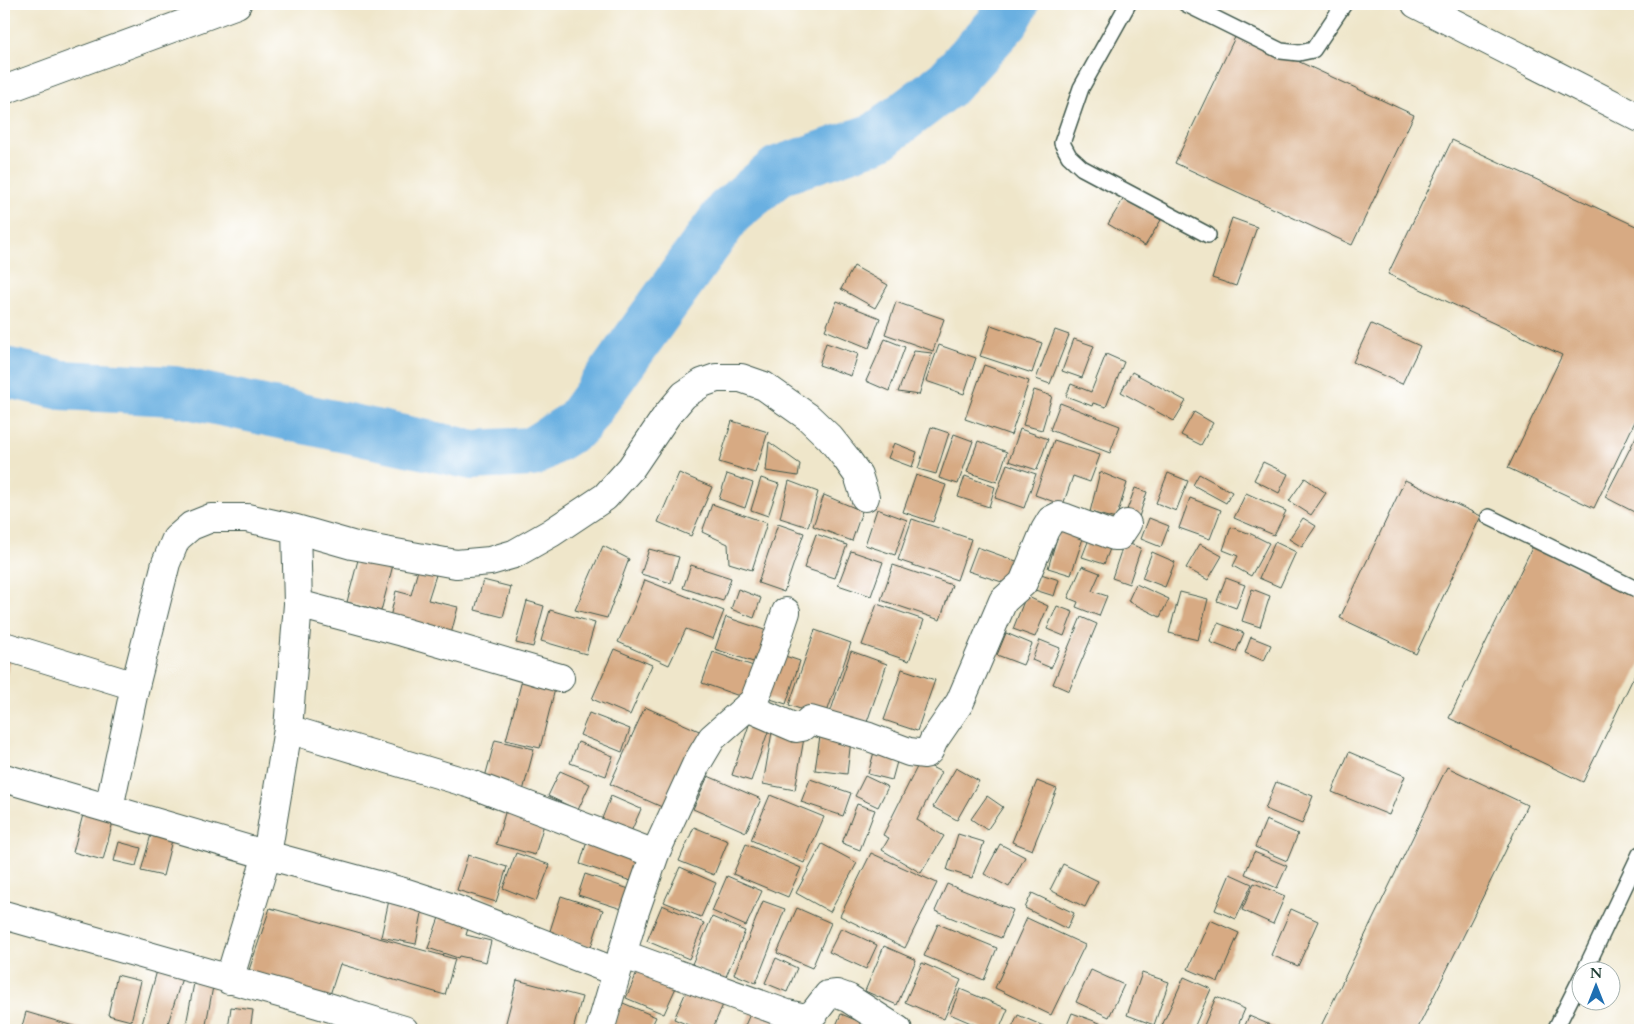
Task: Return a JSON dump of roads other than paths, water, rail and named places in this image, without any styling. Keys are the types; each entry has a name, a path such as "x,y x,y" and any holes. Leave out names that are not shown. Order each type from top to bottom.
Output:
{"street":[{"path":"4,90 237,4"},
{"path":"1416,4 1640,118"},
{"path":"109,808 135,686 166,563 176,539 191,526 211,518 247,518 352,545 456,564 490,561 514,554 551,533 605,497 631,468 667,415 684,396 702,383 716,378 741,378 764,386 808,418 830,438 846,458 858,475 865,497"},
{"path":"747,706 796,728 802,727 810,720 869,737 909,752 925,754 929,751 934,740 960,702 1003,601 1022,583 1045,530 1052,520 1059,516 1114,536 1119,536 1127,524"},
{"path":"229,980 267,855 288,729 298,604 296,530"},
{"path":"298,604 403,632 560,678"},
{"path":"600,1030 619,963 655,854 696,765 712,738 754,701 786,612"},
{"path":"4,646 135,686"},
{"path":"288,729 471,784 655,854"},
{"path":"4,778 267,855 407,893 619,963 788,1014 805,1018 814,1013 828,995 837,994 848,998 898,1030"},
{"path":"4,915 107,943 404,1030"}],"lane":[{"path":"1128,4 1081,88 1062,143 1069,156 1082,168 1208,235"},
{"path":"1186,4 1281,51 1299,53 1313,50 1344,4"},
{"path":"1488,517 1640,591"},
{"path":"1589,962 1640,854"},
{"path":"1555,1030 1572,996"}],"waterway":[{"path":"4,372 62,385 174,391 473,455 532,452 577,424 729,212 778,171 877,137 948,83 1005,20 1014,4"}]}
